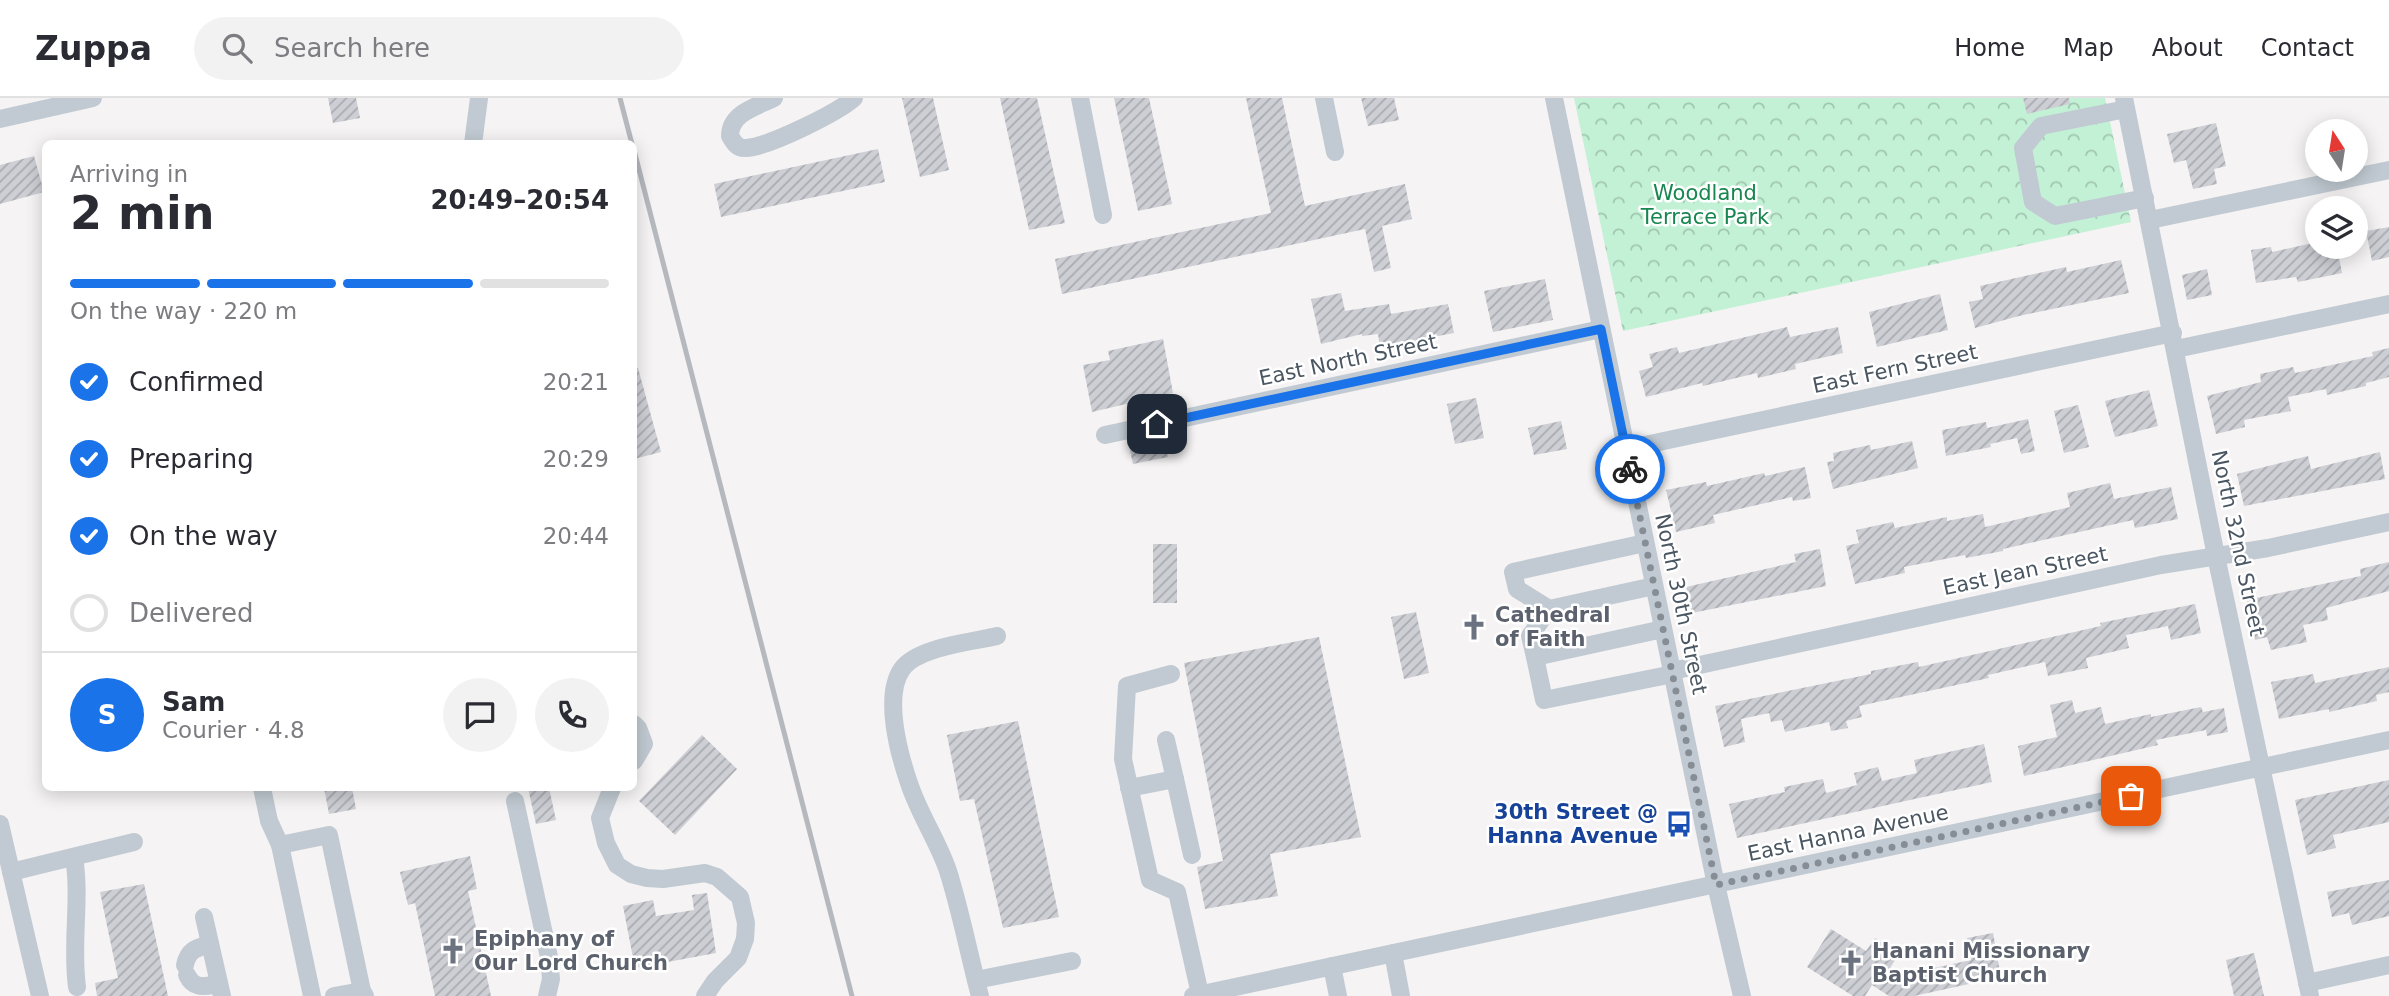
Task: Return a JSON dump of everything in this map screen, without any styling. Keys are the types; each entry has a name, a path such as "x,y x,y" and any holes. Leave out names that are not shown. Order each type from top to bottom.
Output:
{"street":[{"path":"0,119 93,98"},
{"path":"474,140 479,98"},
{"path":"774,98 740,115 734,121 730,136 735,145 744,149 786,136 854,98"},
{"path":"1080,98 1103,215"},
{"path":"1324,98 1335,152"},
{"name":"North 30th Street","path":"1555,98 1716,885 1742,996"},
{"path":"2125,103 2042,126 2023,148 2033,202 2055,216 2145,198"},
{"name":"North 32nd Street","path":"2125,103 2216,556 2309,989"},
{"path":"2150,220 2389,170"},
{"name":"East Fern Street","path":"1626,449 2174,342 2389,304"},
{"name":"East North Street","path":"1105,435 1601,329"},
{"name":"East Jean Street","path":"1535,657 1544,700 2161,565 2268,548 2389,522"},
{"path":"1549,609 1517,589 1513,572 1645,543"},
{"path":"1654,586 1549,609 1530,636 1535,657 1663,629"},
{"path":"997,636 936,650 908,663 898,678 893,706 894,721 909,784 948,870 978,988 1072,961"},
{"path":"1171,674 1127,686 1124,759 1150,880 1177,892 1197,995"},
{"path":"637,727 643,744 637,755"},
{"path":"1166,740 1192,855"},
{"name":"East Hanna Avenue","path":"1197,995 2389,740"},
{"path":"1129,788 1175,779"},
{"path":"263,791 269,821 281,845 312,996"},
{"path":"611,791 600,818 606,844 617,865 631,874 647,878 663,879 705,873 717,877 740,897 746,923 745,939 738,958 715,981 705,996"},
{"path":"514,801 549,957 551,979 547,996"},
{"path":"1,828 40,996"},
{"path":"281,845 329,835 363,993 334,996"},
{"path":"11,872 134,842"},
{"path":"74,857 78,883 74,966 77,987"},
{"path":"204,917 210,944 220,990 200,987 191,982 186,970 187,955 192,950 210,944"},
{"path":"1393,953 1401,996"},
{"path":"2309,989 2389,965"},
{"path":"1332,966 1338,996"}],"green space":[{"name":"Woodland Terrace Park","path":"1574,98 2105,98 2131,222 1623,331"}],"building":[{"path":"328,98 356,98 360,118 333,123"},
{"path":"902,98 933,98 949,170 920,177"},
{"path":"1000,98 1037,98 1065,223 1029,230"},
{"path":"1114,98 1149,98 1172,204 1138,211"},
{"path":"1246,98 1282,98 1305,206 1405,184 1412,219 1382,226 1391,268 1374,272 1365,229 1062,294 1055,259 1271,213"},
{"path":"1361,98 1394,98 1399,120 1368,126"},
{"path":"2023,98 2069,98 2070,104 2027,114"},
{"path":"2216,123 2226,166 2214,169 2217,184 2193,189 2186,160 2174,163 2167,134"},
{"path":"878,149 885,182 721,217 714,184"},
{"path":"34,156 42,193 0,204 0,165"},
{"path":"2389,227 2389,257 2372,261 2368,231"},
{"path":"2305,245 2305,259 2339,259 2342,273 2298,282 2296,277 2256,283 2251,250 2271,247 2272,252"},
{"path":"2121,260 2129,293 1975,328 1969,302 1983,299 1980,286 2066,267 2067,272"},
{"path":"2207,269 2212,295 2187,300 2182,275"},
{"path":"1545,279 1553,320 1493,332 1484,291"},
{"path":"1341,293 1345,311 1389,304 1391,314 1448,304 1454,333 1380,347 1378,334 1362,334 1321,344 1311,299"},
{"path":"1940,294 1948,330 1877,347 1869,312"},
{"path":"1787,327 1790,337 1838,327 1843,353 1795,364 1796,369 1758,378 1757,373 1646,397 1639,371 1653,367 1649,354 1677,347 1679,353"},
{"path":"1163,339 1173,393 1092,412 1083,365 1110,360 1108,351"},
{"path":"2389,348 2389,377 2366,383 2366,386 2327,395 2326,389 2288,397 2291,411 2244,420 2245,427 2216,434 2207,396 2261,382 2260,374 2293,367 2295,373 2373,356 2372,352"},
{"path":"637,368 638,368 661,452 637,458"},
{"path":"2149,390 2158,426 2115,437 2105,401"},
{"path":"1476,398 1484,438 1455,444 1447,404"},
{"path":"2078,405 2089,447 2064,453 2054,411"},
{"path":"2028,419 2035,451 2021,454 2017,438 1990,444 1991,447 1946,456 1942,430 1986,422 1987,428"},
{"path":"1561,421 1567,449 1534,455 1528,428"},
{"path":"1912,441 1918,468 1833,489 1827,462 1834,461 1833,453 1870,445 1871,450"},
{"path":"1165,443 1168,457 1133,464 1130,450"},
{"path":"2380,452 2385,479 2244,506 2237,474 2308,456 2311,469"},
{"path":"1805,467 1811,498 1793,501 1792,497 1713,515 1715,523 1676,532 1666,490 1706,482 1707,486"},
{"path":"2110,483 2114,499 2171,487 2178,519 2135,528 2133,520 2003,551 1966,558 1965,555 1904,567 1905,573 1855,584 1846,546 1859,543 1856,530 1893,522 1895,528 1947,517 1947,521 1983,514 1985,527 2070,507 2067,493"},
{"path":"1153,544 1177,544 1177,603 1153,603"},
{"path":"1820,549 1826,586 1692,613 1686,587 1796,562 1794,554"},
{"path":"2389,562 2389,591 2326,608 2328,620 2303,625 2307,642 2271,650 2267,637 2255,640 2247,600 2361,576 2360,569"},
{"path":"2195,604 2201,633 2171,640 2168,626 2126,635 2129,648 2086,658 2088,668 2048,676 2045,662 1988,675 1989,678 1859,706 1862,717 1846,721 1848,728 1831,731 1829,722 1785,732 1782,720 1771,722 1769,713 1741,719 1745,742 1724,747 1715,706 1918,662 1919,667 2101,626 2100,623"},
{"path":"1416,612 1429,673 1404,679 1391,617"},
{"path":"1319,637 1361,837 1270,854 1278,896 1205,909 1197,867 1223,861 1184,663"},
{"path":"2389,667 2389,692 2376,695 2377,701 2329,712 2329,709 2279,719 2271,682 2313,674 2315,683"},
{"path":"2072,700 2075,713 2101,707 2105,724 2201,707 2203,712 2224,708 2228,732 2207,736 2206,730 2156,740 2158,745 2024,776 2018,746 2057,737 2050,705"},
{"path":"1018,721 1059,917 1003,928 974,799 960,801 947,735"},
{"path":"702,735 737,769 675,835 639,801"},
{"path":"1984,744 1992,782 1737,838 1729,804 1785,792 1784,787 1823,779 1826,793 1857,785 1854,773 1878,767 1882,781 1917,773 1914,760"},
{"path":"2389,780 2389,822 2333,835 2336,848 2307,855 2295,800"},
{"path":"325,791 353,791 356,809 329,814"},
{"path":"529,791 550,791 556,820 536,824"},
{"name":"Epiphany of Our Lord Church","path":"470,856 477,889 468,891 491,996 435,996 415,903 408,905 400,872"},
{"path":"2389,880 2389,916 2352,925 2349,913 2332,917 2327,892"},
{"path":"144,884 168,996 97,996 95,983 118,978 100,892"},
{"path":"707,893 716,953 635,968 623,906 653,900 656,916 694,910 692,895"},
{"name":"Hanani Missionary Baptist Church","path":"1831,929 1866,951 1875,938 1899,954 1883,979 1971,960 1967,938 1993,933 2001,977 1914,996 1889,996 1872,985 1865,996 1853,996 1807,967"},
{"path":"2254,953 2264,996 2234,996 2226,960"}],"railway":[{"path":"620,98 631,140"},
{"path":"637,162 852,996"}],"way so far":[{"path":"1630,469 1716,885 2131,796"}],"place":[{"name":"Cathedral of Faith","path":"1474,627"},
{"name":"30th Street @ Hanna Avenue","path":"1679,824"},
{"name":"Epiphany of Our Lord Church","path":"453,951"},
{"name":"Hanani Missionary Baptist Church","path":"1851,963"}],"route":[{"path":"1157,424 1601,329 1630,469"}]}
